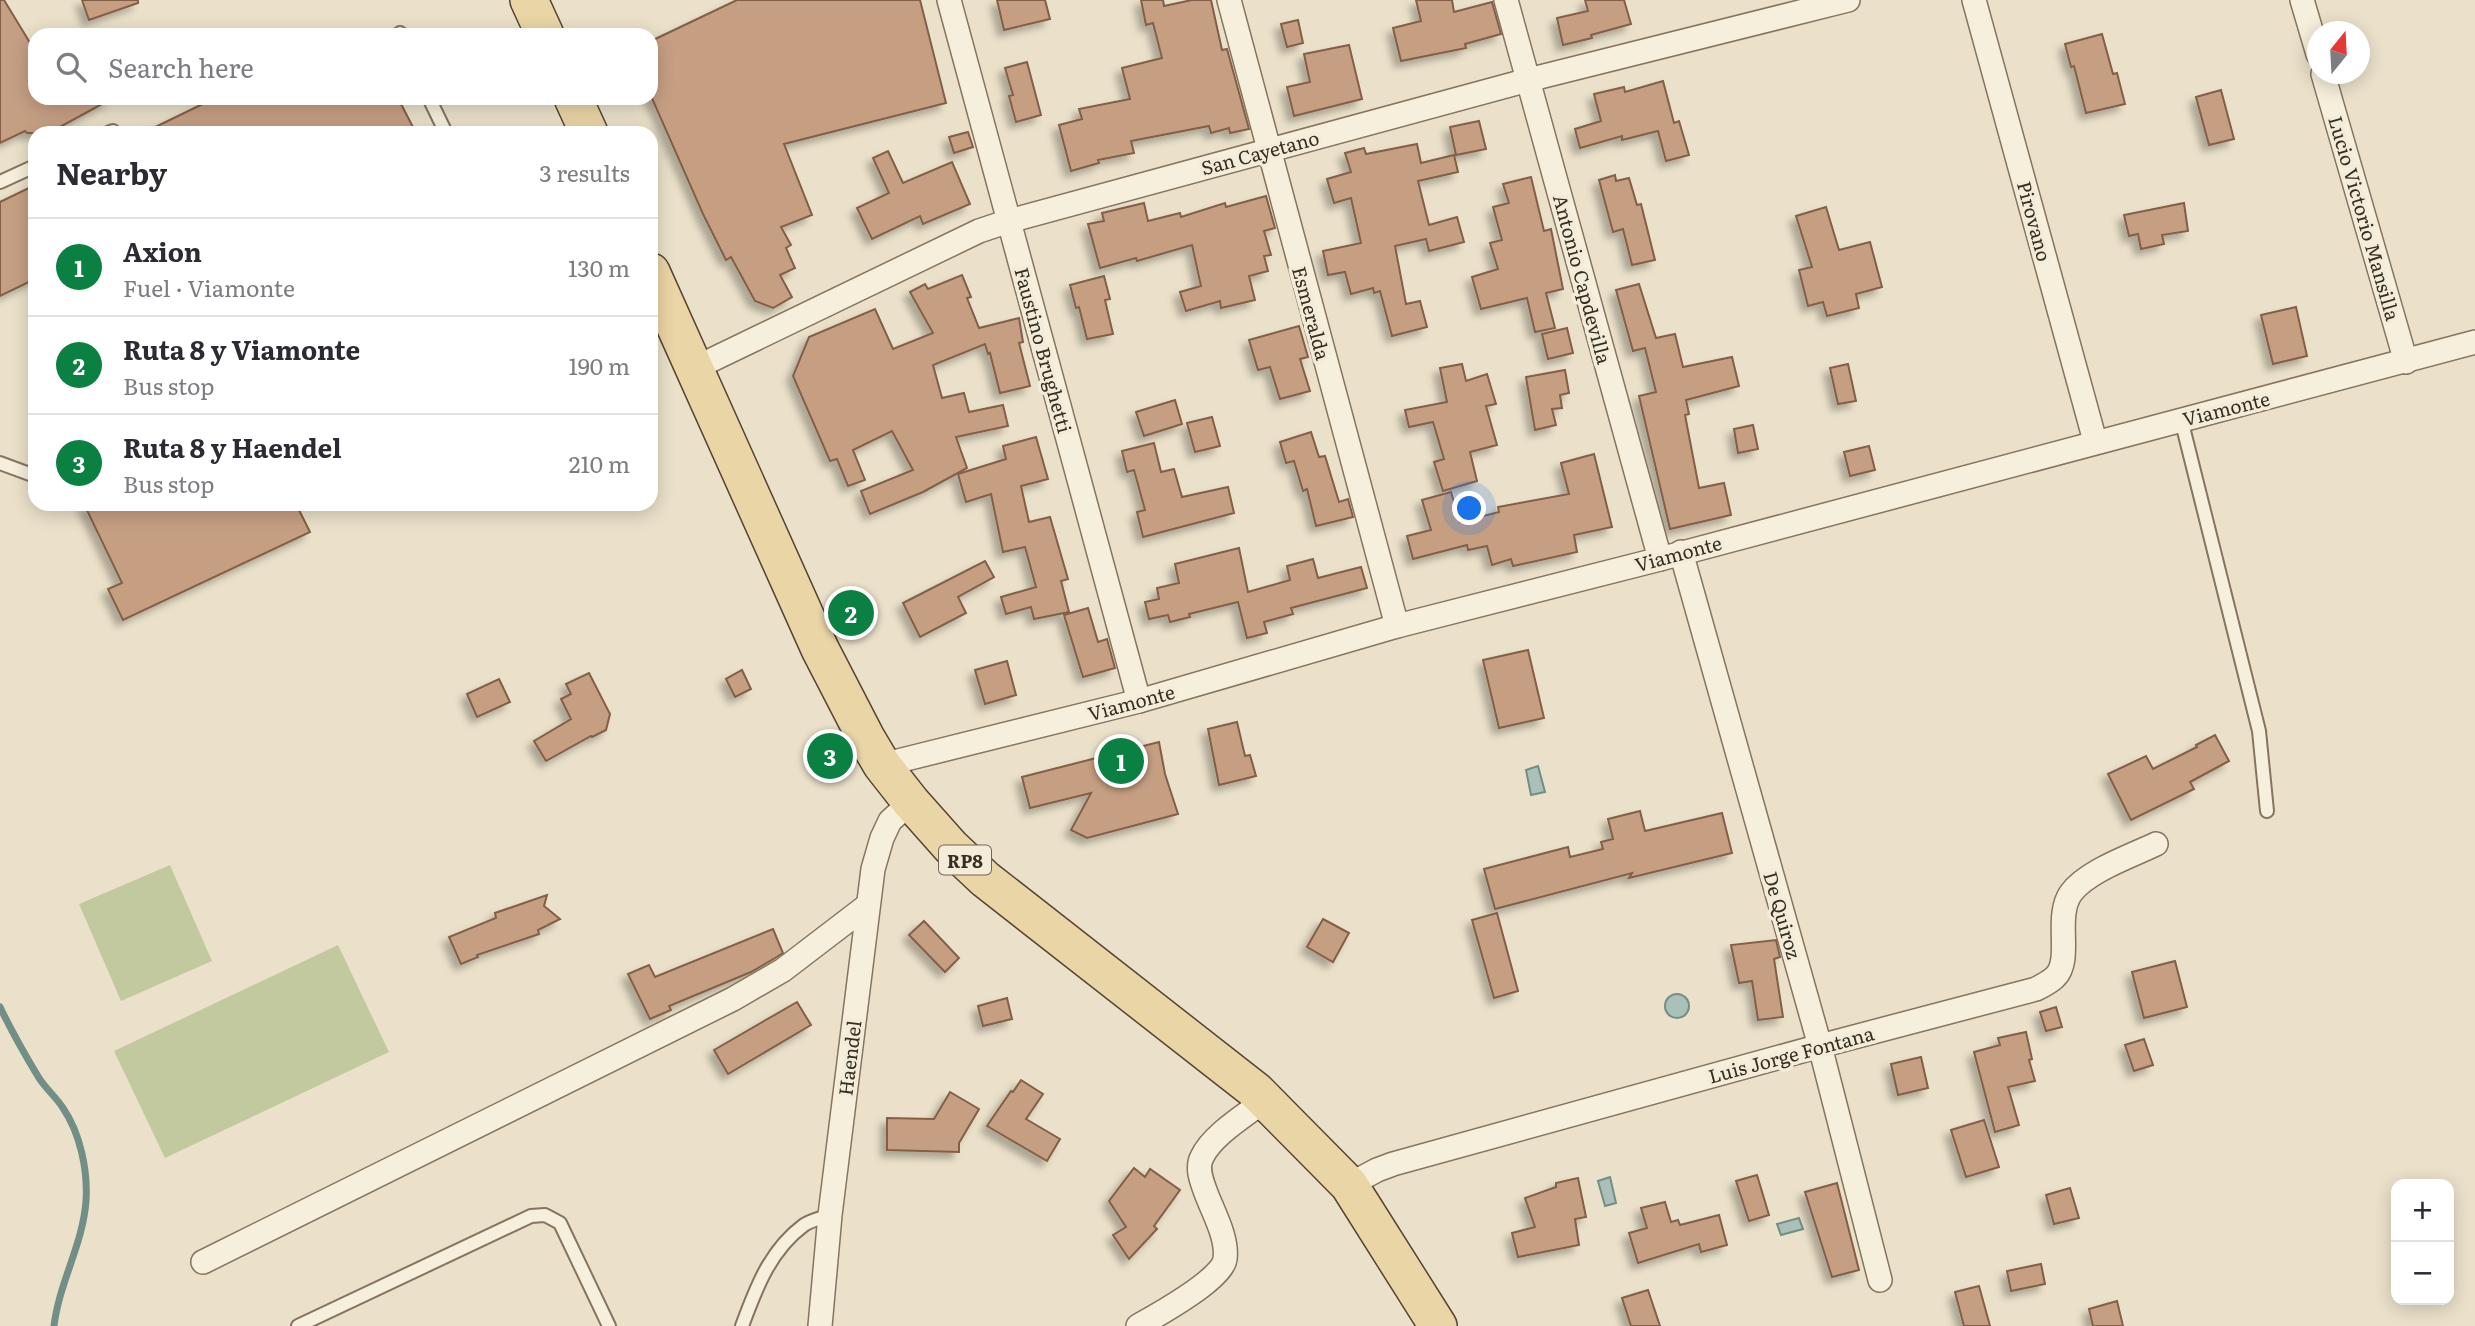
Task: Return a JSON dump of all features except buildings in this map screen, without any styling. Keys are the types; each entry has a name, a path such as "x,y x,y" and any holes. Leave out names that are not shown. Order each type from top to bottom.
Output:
{"main road":[{"path":"529,0 542,28"},
{"path":"576,105 586,126"},
{"name":"RP8","path":"658,287 820,649 882,765 951,847 985,879 1265,1100 1349,1185 1438,1326"}],"street":[{"name":"Faustino Brughetti","path":"949,0 1139,701"},
{"name":"Esmeralda","path":"1229,0 1267,150 1397,626"},
{"name":"Antonio Capdevilla","path":"1506,0 1671,555"},
{"name":"San Cayetano","path":"695,369 979,231 1009,220 1528,80 1848,0"},
{"name":"Pirovano","path":"1974,0 2095,441"},
{"path":"2302,0 2308,21"},
{"name":"Lucio Victorio Mansilla","path":"2326,84 2406,362"},
{"name":"Viamonte","path":"882,765 1139,701 1397,626 2475,342"},
{"name":"De Quiroz","path":"1671,555 1820,1046 1880,1280"},
{"name":"Haendel","path":"820,1326 830,1215 873,869 890,821 911,802"},
{"name":"Luis Jorge Fontana","path":"1349,1185 1393,1164 2036,989 2056,976 2063,962 2062,920 2070,894 2087,878 2156,844"},
{"path":"202,1262 733,999 783,970 867,905"},
{"path":"1138,1326 1163,1312 1217,1273 1226,1261 1224,1242 1200,1178 1200,1159 1209,1144 1265,1100"}],"lane":[{"path":"432,105 443,126"},
{"path":"0,182 28,169"},
{"path":"2181,419 2259,731 2267,811"},
{"path":"0,463 28,473"},
{"path":"298,1326 531,1216 545,1215 560,1223 608,1326"},
{"path":"742,1326 769,1262 805,1224 830,1215"}],"green space":[{"path":"170,865 212,961 121,1001 79,904"},
{"path":"338,945 389,1052 165,1158 114,1051"}],"water":[{"path":"1538,766 1545,792 1531,795 1526,770"},
{"path":"1677,994 1685,998 1689,1006 1685,1014 1677,1018 1669,1014 1665,1006 1669,998"},
{"path":"1610,1177 1616,1203 1605,1206 1598,1181"},
{"path":"1799,1218 1803,1229 1781,1235 1777,1224"}],"waterway":[{"path":"0,1007 39,1078 69,1118 84,1165 84,1217 54,1326"}],"place":[{"name":"Ruta 8 y Viamonte","path":"851,613"},
{"name":"Ruta 8 y Haendel","path":"830,756"},
{"name":"Axion","path":"1121,761"}]}
